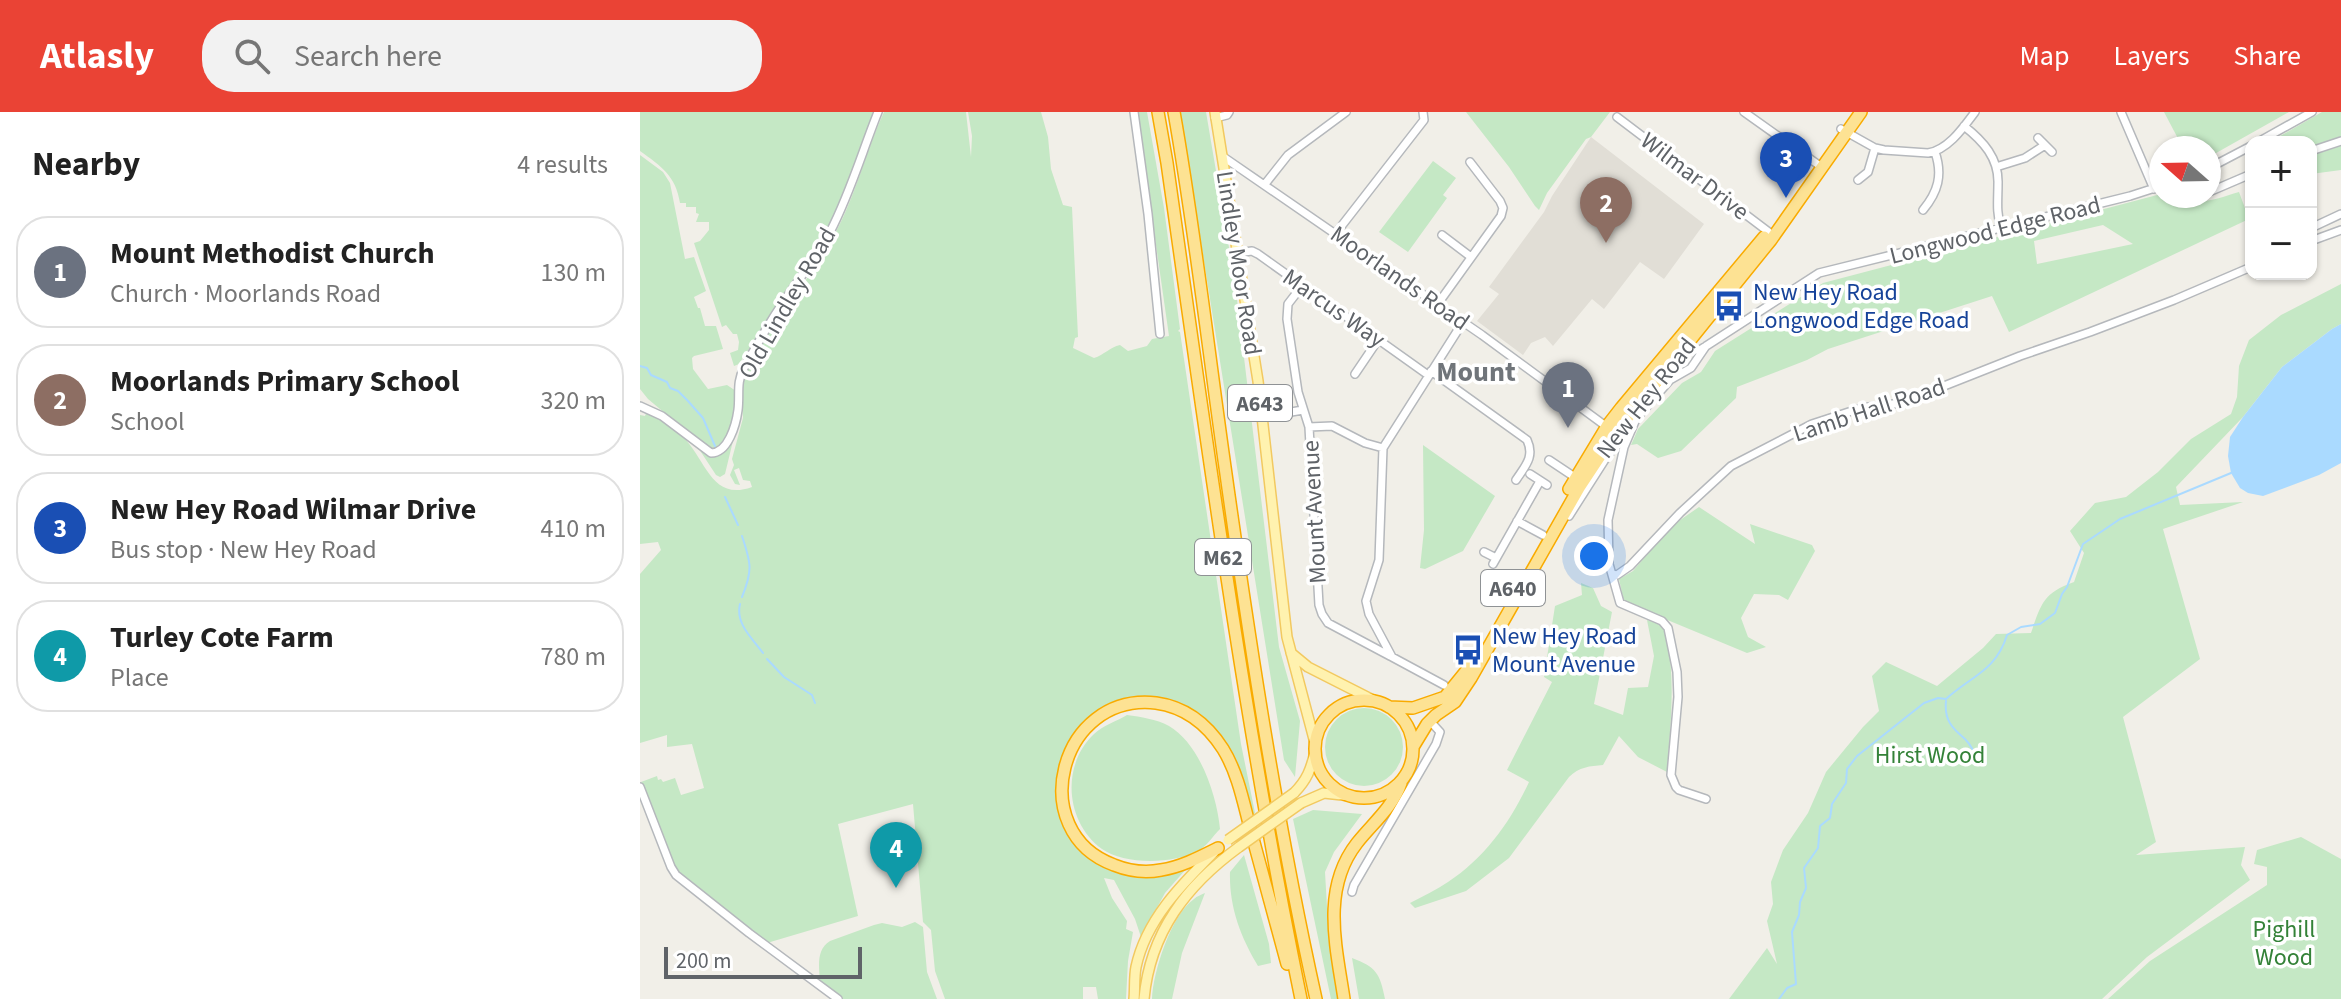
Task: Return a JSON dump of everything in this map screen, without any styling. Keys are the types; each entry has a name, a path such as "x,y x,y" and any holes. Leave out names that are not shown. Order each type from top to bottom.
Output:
{"highway":[{"name":"M62","path":"1158,112 1236,646 1299,999"},
{"name":"M62","path":"1174,112 1251,641 1279,809 1316,999"},
{"name":"New Hey Road","path":"1844,131 1853,112"},
{"name":"New Hey Road","path":"1389,707 1413,708 1445,697 1467,671 1576,478 1611,429 1771,234 1844,131 1861,112"},
{"name":"New Hey Road","path":"1413,747 1430,721 1455,702 1471,678 1611,429"},
{"path":"1375,701 1351,702 1328,715 1319,729 1315,748 1318,765 1334,788 1351,796 1377,797 1389,792 1403,779"},
{"name":"A640","path":"1375,701 1389,707"},
{"path":"1218,848 1186,863 1151,872 1122,868 1095,855 1077,837 1062,794 1064,765 1082,731 1115,708 1152,703 1187,713 1213,735 1238,782 1299,999"},
{"path":"1389,707 1404,720 1413,747"},
{"path":"1413,708 1430,721"},
{"name":"A640","path":"1403,779 1412,759 1413,747"},
{"path":"1344,999 1334,927 1337,884 1346,859 1396,798 1403,779"}],"main road":[{"name":"Lindley Moor Road","path":"1215,115 1258,381 1285,622 1315,748"},
{"path":"1291,653 1308,667 1375,701"},
{"path":"1134,999 1136,966 1164,907 1180,885 1218,848 1305,783 1315,748"},
{"path":"1144,999 1151,962 1160,937 1189,891 1212,867 1301,803 1324,793 1351,796"}],"street":[{"name":"Old Lindley Road","path":"640,406 662,416 711,453 722,449 730,437 738,413 741,374 776,313 829,233 846,199 878,112"},
{"path":"1134,112 1160,334"},
{"path":"1215,115 1227,115 1229,112"},
{"path":"1265,184 1288,155 1346,112"},
{"path":"1336,233 1424,120 1423,112"},
{"path":"1744,112 1820,165"},
{"path":"1844,131 1875,148 1922,154 1935,152 1947,144 1975,112"},
{"path":"2121,112 2149,168"},
{"path":"2269,136 2312,112"},
{"name":"Wilmar Drive","path":"1617,117 1771,234"},
{"path":"1964,126 1984,143 1996,167 1996,212 2001,228"},
{"path":"2038,138 2052,152"},
{"path":"2317,149 2341,141"},
{"path":"1996,167 2025,158 2045,145"},
{"path":"1858,180 1868,172 1875,148"},
{"path":"2221,162 2245,149"},
{"path":"1923,210 1934,197 1939,175 1935,152"},
{"name":"Moorlands Road","path":"1221,155 1463,322 1611,429"},
{"path":"1437,305 1501,216 1503,208 1470,162"},
{"path":"2221,187 2245,177"},
{"name":"Longwood Edge Road","path":"1677,348 1700,350 1819,273 2149,191"},
{"path":"1934,197 1941,204"},
{"path":"2317,225 2341,214"},
{"path":"2317,239 2341,230"},
{"path":"1442,235 1471,257"},
{"name":"Marcus Way","path":"1236,253 1252,251 1527,440 1532,449 1530,458 1516,480"},
{"name":"Lamb Hall Road","path":"1612,574 1617,575 1630,566 1680,513 1731,466 1812,424 1861,408 1901,403 2174,300 2245,270"},
{"name":"Mount Avenue","path":"1302,286 1286,311 1298,392 1309,427 1319,605 1328,623 1392,657"},
{"path":"1444,685 1392,657 1369,614 1366,601 1379,560 1383,448 1463,322"},
{"path":"1695,327 1706,346"},
{"path":"1355,374 1378,340"},
{"name":"New Hey Road","path":"1528,576 1604,461 1636,419 1670,380 1691,368 1706,346"},
{"path":"1262,417 1303,410"},
{"path":"1636,419 1624,447 1608,520 1609,564 1620,603 1666,624 1674,652 1678,697 1671,775 1679,790 1706,799"},
{"path":"1309,427 1332,426 1365,443 1383,448"},
{"path":"1549,460 1576,478"},
{"path":"1484,552 1495,561 1517,521 1544,483 1530,474"},
{"path":"1517,521 1543,535"},
{"path":"1352,892 1436,744 1440,732 1430,721"},
{"path":"640,787 676,875 838,999"}],"shaded area":[{"path":"1591,137 1704,224 1664,279 1640,262 1604,309 1592,299 1553,346 1545,337 1531,343 1523,355 1477,321 1499,294 1489,287 1544,212"}],"green space":[{"path":"640,112 874,112 829,227 824,227 824,234 814,250 739,364 734,366 730,353 738,350 737,334 733,334 726,325 722,327 694,243 700,241 709,230 709,222 696,222 699,214 696,207 686,207 686,203 680,203 671,179 640,151"},
{"path":"884,112 966,112 971,157 968,112 1041,112 1048,137 1051,169 1063,205 1072,207 1078,337 1073,348 1094,358 1116,346 1120,345 1128,351 1147,346 1152,339 1169,336 1137,112 1147,112 1164,208 1178,331 1241,744 1255,813 1250,817 1242,787 1196,715 1127,702 1086,730 1068,747 1059,766 1057,786 1059,806 1076,842 1107,868 1126,875 1141,877 1187,868 1165,893 1141,937 1114,880 1104,878 1127,921 1126,929 1133,932 1126,999 1098,999 1096,987 1083,987 1083,999 945,999 935,971 931,930 923,922 913,804 838,824 858,916 767,943 677,871 641,782 657,776 663,782 675,778 681,795 704,788 692,744 667,747 667,735 640,743 640,574 661,550 658,542 640,544 640,415 645,416 647,411 679,433 718,484 738,490 752,487 750,481 743,480 739,468 734,470 740,485 735,484 730,475 743,418 743,381 763,344 840,224"},
{"path":"1180,112 1206,112 1235,283 1279,647 1300,721 1295,777 1284,760"},
{"path":"1466,112 1610,112 1591,137 1586,139 1547,193 1539,210"},
{"path":"2164,112 2289,112 2221,150 2221,136 2177,136"},
{"path":"2322,112 2341,112 2341,170 2317,173 2317,136 2280,136"},
{"path":"640,155 663,172 670,183 685,259 694,257 706,291 694,297 705,326 716,326 723,349 694,356 693,369 708,389 727,385 736,391 734,428 738,420 725,474 720,477 697,446 712,456 720,455 724,451 722,447 709,450 640,389"},
{"path":"1433,161 1456,178 1443,195 1447,198 1408,252 1379,232"},
{"path":"2239,192 2245,208 2245,221 2009,332 1992,296 1828,349 1737,387 1736,398 1681,451 1658,458 1637,444 1631,445 1638,429 1682,383 1701,372 1715,351 1823,283 2149,197 2149,208 2221,208 2221,198","holes":["2103,225 2133,244 2037,264 2034,241"]},
{"name":"Hirst Wood","path":"2341,284 2341,324 2282,367 2243,417 2176,487 2180,505 2243,502 2163,529 2200,659 2123,717 2156,842 2136,855 2245,847 2241,865 2250,880 2147,957 2102,999 1729,999 1767,948 1777,964 1767,921 1773,904 1771,882 1783,850 1808,813 1826,772 1879,711 1872,676 1886,662 1937,686 1996,634 2031,633 2049,595 2074,582 2084,553 2070,531 2095,503 2126,497 2158,472 2191,439 2231,414 2237,397 2239,366 2249,340 2281,315"},
{"path":"1423,445 1495,496 1463,551 1425,569 1420,568 1424,530"},
{"path":"1699,507 1755,544 1750,524 1812,545 1815,551 1788,600 1779,595 1754,594 1741,618 1748,637 1766,647 1747,653 1624,602 1619,579 1633,571 1670,527"},
{"path":"1581,583 1593,588 1601,606 1612,612 1594,704 1623,715 1628,688 1648,687 1654,656 1647,620 1665,626 1672,681 1667,772 1638,757 1619,736 1603,765 1581,769 1569,777 1509,858 1466,891 1415,908 1410,903 1448,882 1474,862 1522,797 1529,782 1507,770 1552,682 1544,677 1555,606 1582,595"},
{"path":"1364,708 1379,711 1392,719 1400,732 1403,747 1400,762 1392,775 1379,783 1364,786 1349,783 1336,775 1328,762 1325,747 1328,732 1336,719 1349,711"},
{"path":"1127,715 1169,726 1190,745 1198,758 1211,787 1220,829 1198,851 1163,860 1123,858 1102,849 1080,824 1072,793 1076,761 1094,734"},
{"path":"1313,810 1362,814 1334,852 1325,872 1328,924 1339,999 1331,999 1293,819"},
{"name":"Pighill Wood","path":"2301,837 2341,859 2341,999 2108,999 2150,961 2267,885 2267,867 2254,864 2257,850"},
{"path":"1244,855 1269,944 1271,963 1258,966 1241,932 1231,897 1230,872"},
{"path":"1205,893 1182,953 1172,999 1152,999 1156,974 1171,931 1186,907"},
{"path":"915,922 923,927 927,972 937,999 842,999 820,982 820,954 830,941 882,923 902,927"},
{"path":"1352,958 1376,972 1385,999 1359,999"}],"water":[{"path":"2341,324 2341,463 2319,475 2263,496 2248,493 2240,488 2231,473 2228,456 2230,437 2282,367"}],"waterway":[{"path":"640,366 667,382 670,388 688,401 703,418 715,446"},
{"path":"1779,999 1787,988 1796,984 1792,932 1806,888 1804,868 1818,848 1820,826 1830,818 1832,804 1846,783 1847,769 1857,756 1924,703 1938,698 1946,699 1982,672 1996,657 2007,635 2021,627 2040,624 2055,613 2083,544 2120,519 2231,473"},
{"path":"725,497 738,525"},
{"path":"742,536 750,566 742,597"},
{"path":"740,604 742,625 763,653"},
{"path":"767,659 784,677 812,695 815,703"},
{"path":"1946,701 1950,723 1986,763"}],"place":[{"name":"New Hey Road Wilmar Drive","path":"1786,198"},
{"name":"Moorlands Primary School","path":"1606,243"},
{"name":"New Hey Road Longwood Edge Road","path":"1729,306"},
{"name":"Mount Methodist Church","path":"1568,428"},
{"name":"New Hey Road Mount Avenue","path":"1468,650"},
{"name":"Turley Cote Farm","path":"896,888"}],"district":[{"name":"Mount","path":"1476,371"}]}
